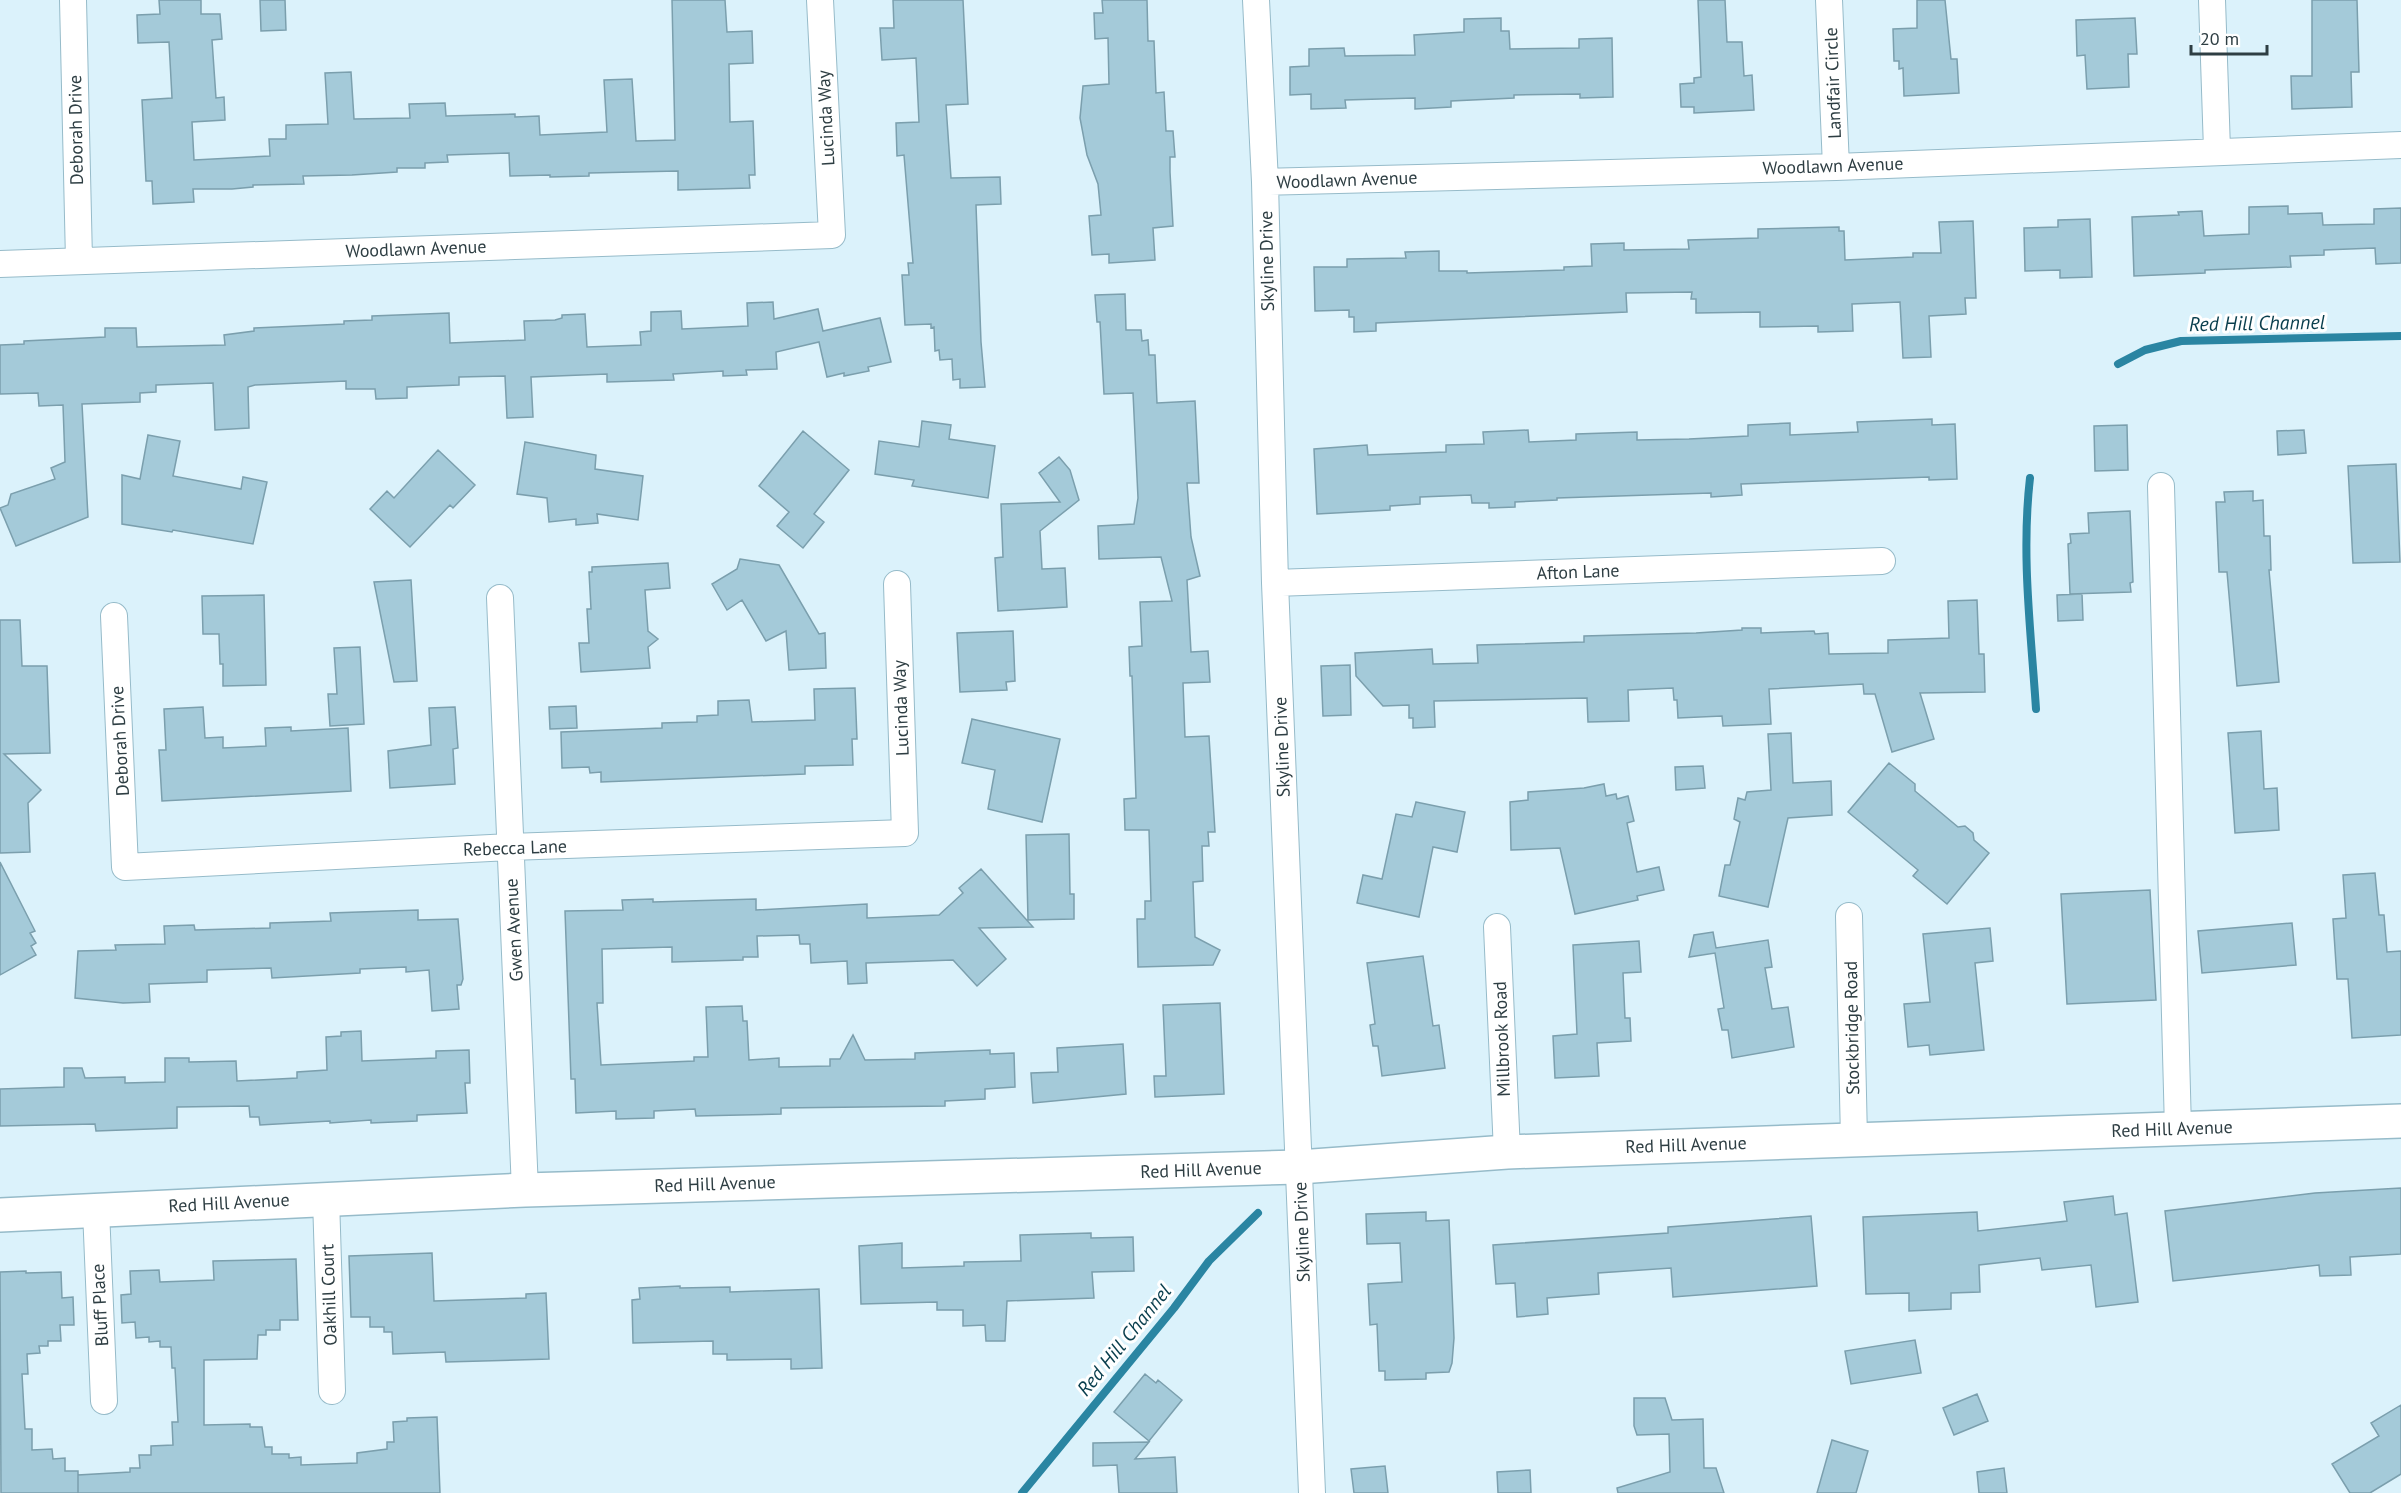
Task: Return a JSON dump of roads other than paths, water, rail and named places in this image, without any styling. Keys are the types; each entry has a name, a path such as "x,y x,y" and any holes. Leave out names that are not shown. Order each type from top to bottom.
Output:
{"main road":[{"name":"Red Hill Avenue","path":"0,1215 525,1190 1299,1167 1507,1152 2401,1121"}],"street":[{"name":"Deborah Drive","path":"73,0 79,260"},
{"name":"Lucinda Way","path":"820,0 832,235"},
{"name":"Skyline Drive","path":"1256,0 1265,182 1275,583 1312,1493"},
{"name":"Landfair Circle","path":"1829,0 1836,167"},
{"path":"2212,0 2217,150"},
{"name":"Woodlawn Avenue","path":"1265,182 1836,167 2217,150 2401,145"},
{"name":"Woodlawn Avenue","path":"0,264 832,235"},
{"path":"2161,486 2178,1129"},
{"name":"Afton Lane","path":"1275,583 1882,561"},
{"name":"Lucinda Way","path":"897,584 905,833"},
{"name":"Gwen Avenue","path":"500,598 525,1190"},
{"name":"Deborah Drive","path":"114,616 125,867"},
{"name":"Rebecca Lane","path":"125,867 510,847 905,833"},
{"name":"Stockbridge Road","path":"1849,916 1854,1139"},
{"name":"Millbrook Road","path":"1497,927 1507,1152"},
{"name":"Oakhill Court","path":"326,1198 332,1391"},
{"name":"Bluff Place","path":"96,1210 104,1401"}],"waterway":[{"name":"Red Hill Channel","path":"2118,364 2145,350 2181,341 2401,336"},
{"name":"Red Hill Channel","path":"2030,478 2026,536 2036,709"},
{"name":"Red Hill Channel","path":"1022,1493 1174,1308 1209,1261 1258,1213"}]}
